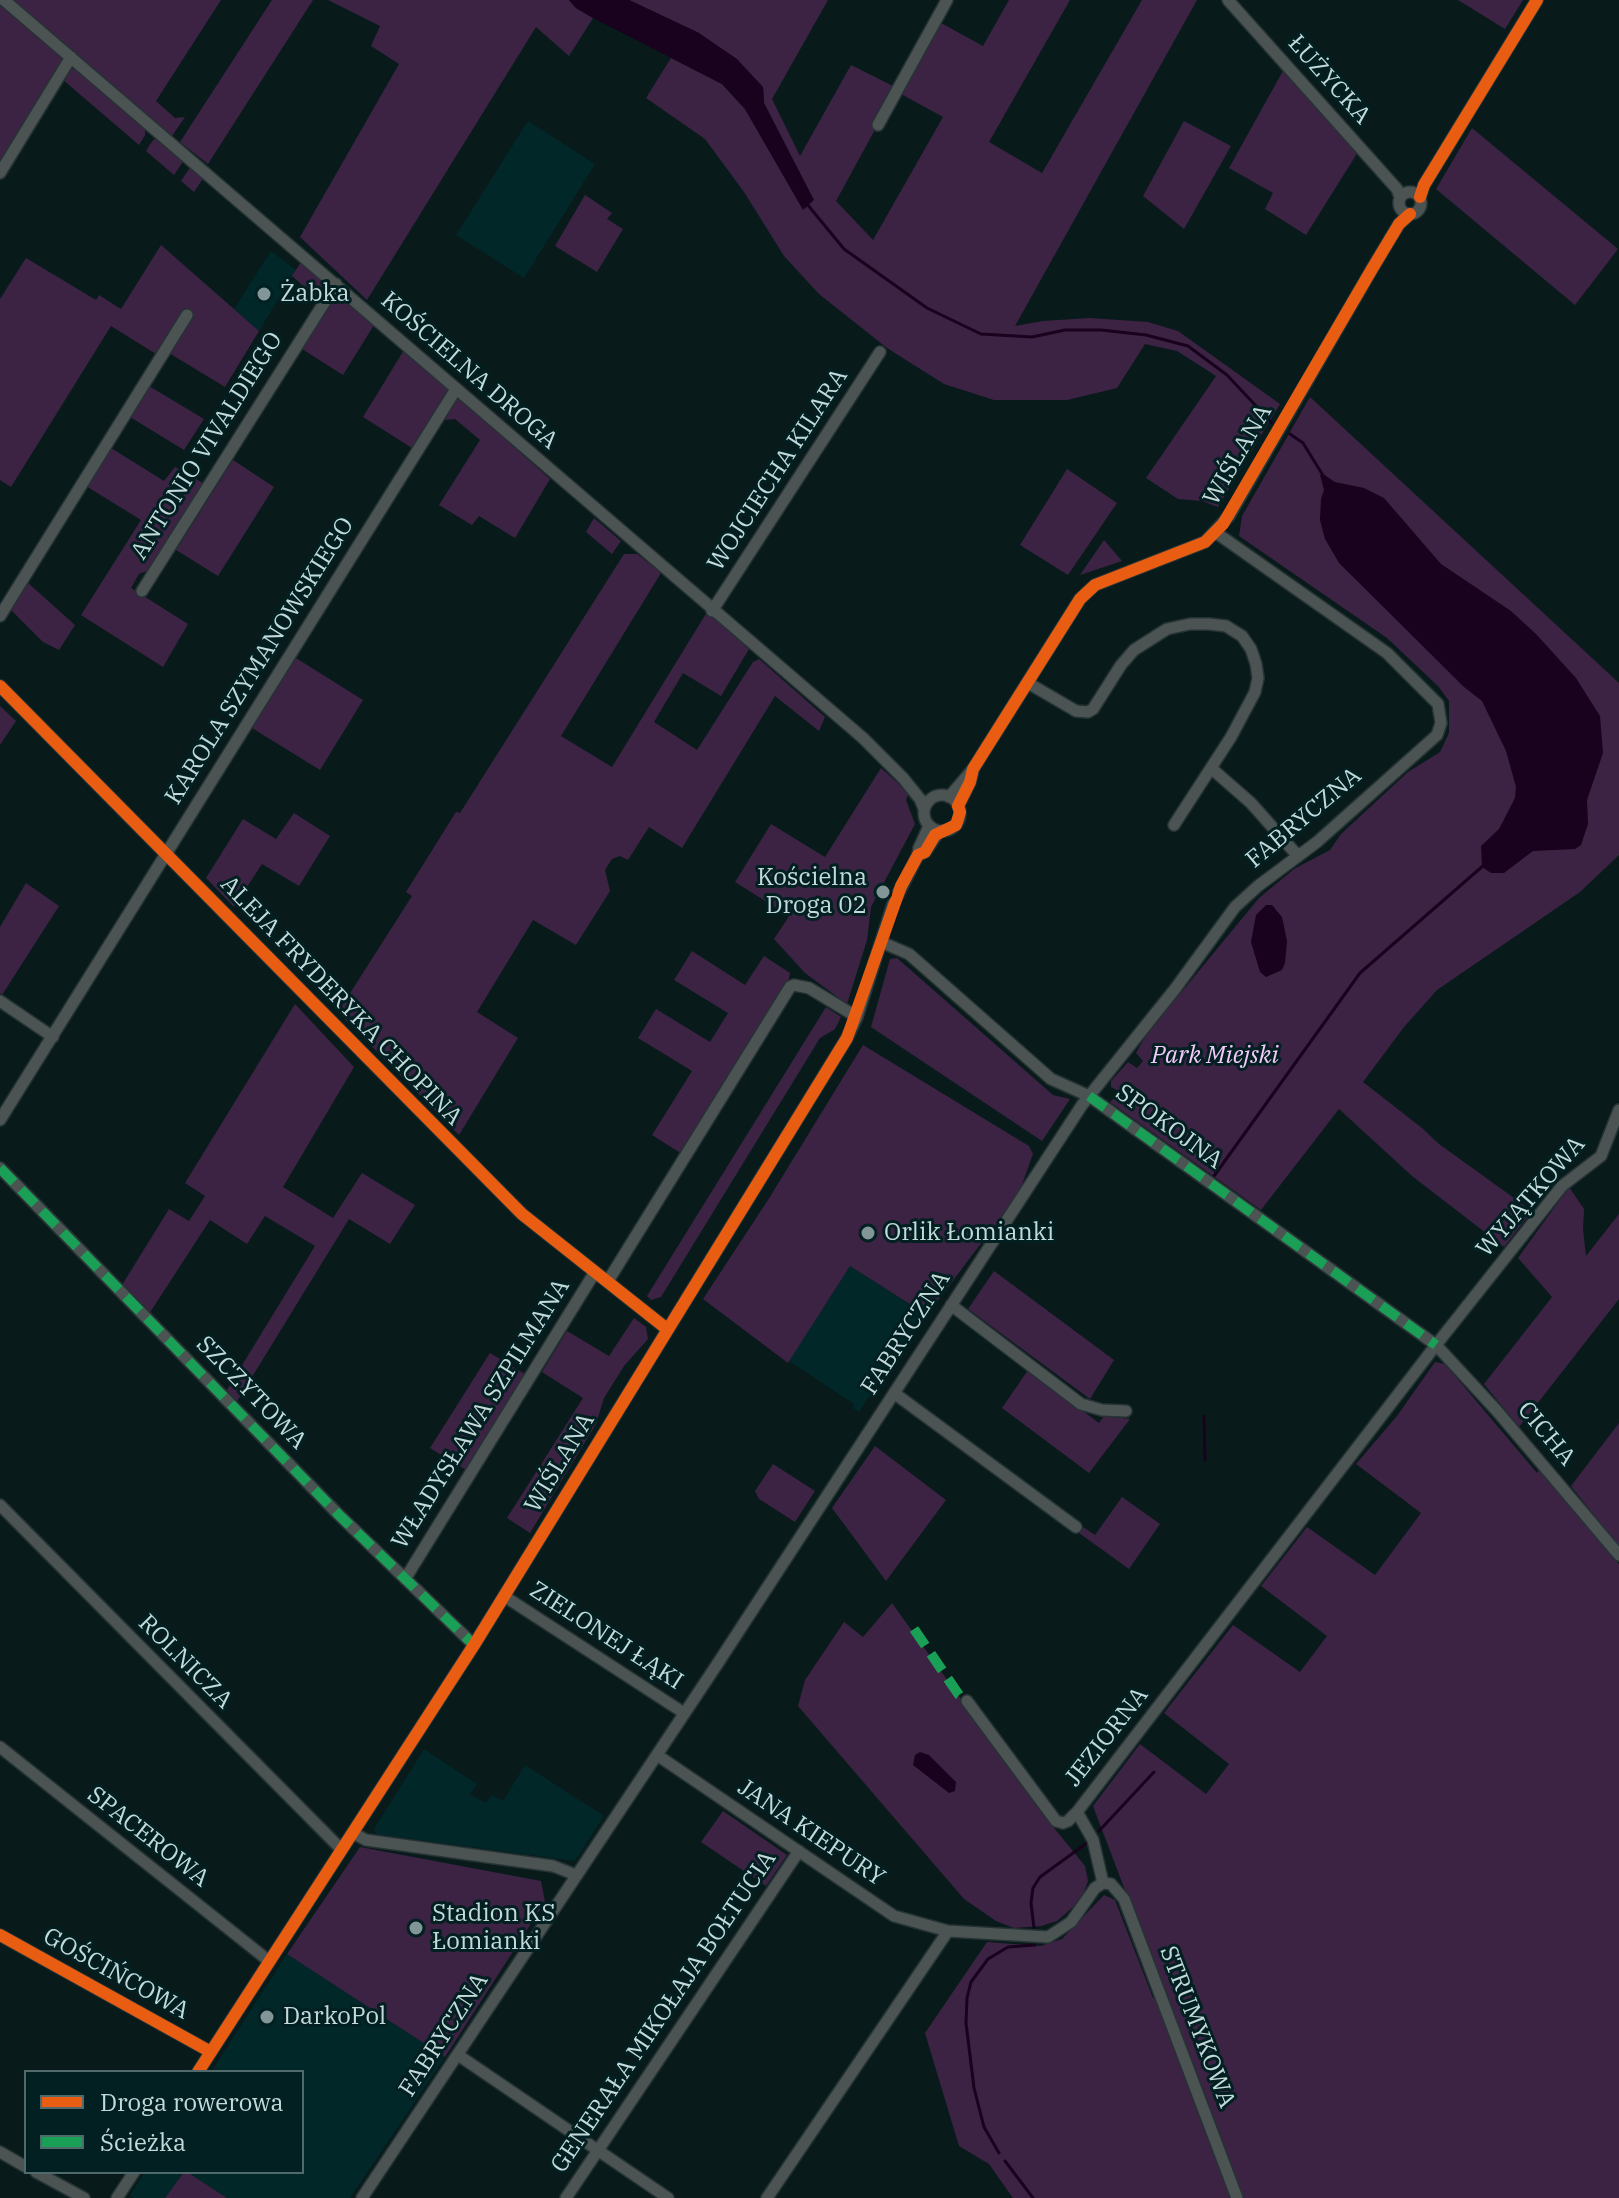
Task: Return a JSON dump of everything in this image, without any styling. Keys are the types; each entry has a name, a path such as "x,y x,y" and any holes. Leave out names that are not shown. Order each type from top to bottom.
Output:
{"street":[{"name":"KOŚCIELNA DROGA","path":"4,0 863,738 903,778 924,809"},
{"path":"878,125 947,0"},
{"name":"ŁUŻYCKA","path":"1228,0 1410,192"},
{"path":"1410,192 1422,204 1419,210 1406,212 1399,204 1537,0"},
{"path":"0,173 71,57"},
{"name":"WIŚLANA","path":"949,797 973,769 1080,599 1095,585 1197,546 1229,516 1406,212"},
{"name":"ANTONIO VIVALDIEGO","path":"142,591 336,284"},
{"path":"0,616 187,315"},
{"name":"WOJCIECHA KILARA","path":"712,611 880,352"},
{"name":"KAROLA SZYMANOWSKIEGO","path":"0,1120 456,389"},
{"name":"FABRYCZNA","path":"362,2198 1089,1096 1175,989 1235,907 1437,735 1441,723 1440,710 1433,697 1378,646 1215,532"},
{"path":"1028,683 1076,711 1088,712 1121,665 1150,638 1167,629 1190,624 1226,626 1242,636 1251,649 1258,678 1250,701 1174,825"},
{"name":"ALEJA FRYDERYKA CHOPINA","path":"0,686 522,1214 667,1329"},
{"path":"1211,768 1251,803 1298,856"},
{"name":"WIŚLANA","path":"958,806 973,769"},
{"name":"KOŚCIELNA DROGA","path":"903,778 925,793 936,796"},
{"path":"936,796 949,797 960,812 956,825 951,829 934,829 924,809 936,796"},
{"name":"WIŚLANA","path":"199,2070 474,1645 847,1038 857,1017 893,904 919,848 934,829"},
{"name":"SPOKOJNA","path":"881,942 909,954 1051,1079 1089,1096 1436,1345"},
{"name":"WŁADYSŁAWA SZPILMANA","path":"608,1281 790,987 809,988 857,1017"},
{"path":"0,1001 53,1037"},
{"name":"WYJĄTKOWA","path":"1436,1345 1562,1186 1601,1156 1619,1110"},
{"name":"SZCZYTOWA","path":"0,1168 405,1579 474,1645"},
{"name":"WŁADYSŁAWA SZPILMANA","path":"405,1579 595,1272"},
{"path":"951,1305 1081,1404 1102,1410 1126,1411"},
{"name":"CICHA","path":"1436,1345 1497,1411 1619,1555"},
{"name":"JEZIORNA","path":"1103,1883 1093,1840 1077,1812 1436,1345"},
{"path":"894,1393 1076,1527"},
{"name":"ROLNICZA","path":"0,1505 340,1848"},
{"name":"ZIELONEJ ŁĄKI","path":"504,1596 684,1713"},
{"path":"967,1701 1056,1821 1068,1821 1077,1812"},
{"name":"SPACEROWA","path":"0,1747 269,1961"},
{"name":"JANA KIEPURY","path":"657,1755 894,1916 948,1931"},
{"path":"353,1833 366,1840 553,1866 576,1875"},
{"name":"GENERAŁA MIKOŁAJA BOŁTUCIA","path":"566,2198 799,1851"},
{"path":"767,2198 948,1931 1048,1937 1071,1922 1095,1888 1103,1883"},
{"name":"STRUMYKOWA","path":"1103,1883 1111,1884 1124,1899 1237,2198"},
{"name":"GOŚCIŃCOWA","path":"0,1935 211,2052"},
{"path":"458,2055 668,2198"},
{"path":"0,2152 24,2166"},
{"path":"40,2174 84,2198"},
{"path":"117,2198 133,2174"}],"shaded area":[{"path":"569,0 629,0 699,33 737,59 763,87 764,103 814,200 803,210 745,109 722,84 593,18"},
{"path":"528,121 595,164 524,278 456,235"},
{"path":"271,251 296,270 259,331 234,309"},
{"path":"1320,475 1335,482 1364,488 1384,498 1441,564 1511,611 1576,678 1600,716 1603,753 1587,800 1588,824 1581,845 1575,849 1533,851 1504,873 1491,873 1482,867 1481,846 1499,829 1515,798 1516,787 1506,751 1482,701 1464,687 1339,563 1325,539 1320,520 1324,490"},
{"path":"1266,905 1272,905 1282,917 1287,941 1282,970 1266,977 1260,972 1251,942 1256,915"},
{"path":"850,1266 923,1313 859,1412 853,1408 854,1404 789,1361"},
{"path":"424,1749 477,1784 470,1795 486,1803 492,1795 503,1801 525,1765 604,1816 575,1861 376,1834 374,1829"},
{"path":"920,1752 929,1755 956,1782 955,1791 949,1793 913,1765 915,1755"},
{"path":"287,1954 445,2057 350,2198 227,2198 190,2174 304,2174 304,2070 212,2070"},
{"path":"144,2174 183,2174 165,2198 133,2198 130,2195"}],"green space":[{"path":"12,0 221,0 156,101 175,118 185,117 172,136"},
{"path":"272,0 313,0 208,164 180,142"},
{"path":"328,0 569,0 593,18 569,56 536,27 367,300 300,237 399,64 371,46 380,26"},
{"path":"629,0 828,0 772,99 800,156 851,65 895,87 836,201 873,240 943,117 901,94 941,23 983,46 1009,0 1070,0 989,142 1042,173 1142,0 1197,0 1015,326 1090,318 1148,322 1178,331 1280,404 1218,507 1202,501 1178,499 1146,478 1216,376 1177,351 1145,344 1117,388 1067,400 994,400 944,384 887,348 819,294 784,256 744,192 705,139 646,98 671,58 722,84 745,109 803,209 813,200 764,103 763,87 699,33"},
{"path":"1458,0 1523,0 1505,29"},
{"path":"0,4 65,58 0,163"},
{"path":"77,68 145,128 139,145 62,79 70,69"},
{"path":"1284,69 1358,152 1306,235 1265,209 1273,193 1229,168"},
{"path":"1184,121 1231,146 1184,229 1143,196"},
{"path":"1472,128 1618,249 1575,305 1436,189"},
{"path":"158,138 184,160 174,175 146,151"},
{"path":"191,166 204,177 194,192 181,181"},
{"path":"585,195 612,213 607,219 623,229 597,272 555,246"},
{"path":"161,245 259,331 225,387 169,353 192,319 189,310 183,311 156,354 111,326 11,487 0,480 0,299 26,258 96,300 99,295 121,309"},
{"path":"301,262 327,286 318,299 292,276"},
{"path":"340,297 374,325 343,375 302,349 333,300"},
{"path":"404,350 448,389 412,448 363,417"},
{"path":"149,386 204,419 184,450 130,417"},
{"path":"458,397 550,479 515,538 479,516 472,525 439,505 480,440 455,419 445,420"},
{"name":"Park Miejski","path":"1310,397 1619,683 1619,855 1580,892 1437,990 1404,1027 1363,1082 1439,1144 1532,1211 1504,1247 1412,1176 1339,1109 1261,1210 1110,1102 1120,1092 1111,1087 1111,1081 1128,1062 1137,1068 1143,1061 1136,1053 1146,1035 1259,898 1294,869 1330,850 1341,834 1408,772 1440,752 1449,733 1449,701 1438,686 1387,638 1239,536 1242,516"},
{"path":"111,448 164,481 175,467 203,483 147,571 139,574 131,588 188,624 163,667 81,615 141,520 86,486"},
{"path":"233,460 274,487 218,576 176,550"},
{"path":"1067,469 1117,503 1068,575 1020,545"},
{"path":"594,518 621,541 612,554 586,532"},
{"path":"1104,540 1122,561 1080,575"},
{"path":"624,554 637,554 661,573 561,736 612,767 707,612 749,649 721,696 683,673 654,722 697,750 753,662 759,659 825,717 819,731 775,696 682,848 649,827 628,860 620,856 612,859 605,870 610,891 576,945 533,920 477,1012 518,1038 459,1135 338,1012 412,896 406,892 456,812 460,813"},
{"path":"27,582 75,625 59,650 43,642 10,609"},
{"path":"296,658 363,700 320,770 252,728"},
{"path":"0,706 16,721 0,745"},
{"path":"881,768 909,793 906,800 915,824 871,907 867,940 847,1004 805,973 774,939 789,916 735,882 771,824 825,857"},
{"path":"294,813 330,836 299,886 262,864 234,907 206,878 243,819 276,839"},
{"path":"26,883 59,906 2,995 0,927"},
{"path":"692,951 745,985 764,956 790,973 788,984 682,1154 652,1135 692,1071 638,1038 656,1009 710,1042 728,1013 674,980"},
{"path":"897,958 1053,1095 1070,1099 1042,1141 871,1027 890,959"},
{"path":"295,1004 354,1067 283,1187 333,1218 362,1173 415,1205 390,1244 349,1219 236,1403 225,1393 315,1246 265,1216 247,1244 210,1220 149,1314 122,1285 169,1209 189,1221 205,1196 185,1183"},
{"path":"826,1007 841,1017 835,1029 820,1038 661,1297 651,1300 647,1296"},
{"name":"Orlik Łomianki","path":"863,1045 1029,1146 1033,1154 1019,1193 927,1315 850,1266 788,1363 703,1299"},
{"path":"1569,1187 1584,1209 1586,1256 1619,1214 1619,1299 1519,1427 1484,1384 1552,1297 1518,1258"},
{"path":"994,1271 1114,1360 1090,1399 968,1309"},
{"path":"634,1318 646,1327 648,1339 624,1366 604,1398 596,1424 530,1533 507,1518 583,1398 542,1372 567,1331 609,1356"},
{"path":"490,1353 525,1374 466,1470 430,1448"},
{"path":"1435,1362 1445,1364 1537,1473 1540,1468 1619,1564 1619,2198 1242,2198 1093,1806 1140,1744 1206,1794 1229,1764 1164,1713 1233,1625 1300,1672 1327,1636 1261,1586 1307,1527 1375,1575 1421,1513 1356,1464 1397,1416"},
{"path":"1028,1370 1099,1423 1104,1416 1130,1419 1089,1473 1002,1408"},
{"path":"1619,1423 1619,1547 1571,1486"},
{"path":"875,1446 946,1500 886,1581 832,1508"},
{"path":"773,1464 815,1491 795,1522 759,1499 755,1491"},
{"path":"1122,1497 1160,1524 1129,1569 1079,1533 1083,1527 1095,1535"},
{"path":"892,1603 1050,1823 1085,1866 1088,1881 1081,1900 1057,1921 1014,1928 996,1921 964,1899 798,1706 805,1680 844,1622 863,1637"},
{"path":"723,1811 787,1855 766,1886 701,1842"},
{"name":"Stadion KS Łomianki","path":"360,1847 541,1881 545,1902 445,2057 287,1954"},
{"path":"1104,1895 1115,1900 1153,1998 1157,1995 1235,2198 1013,2198 989,2164 959,2146 925,2033 987,1942 1040,1946 1062,1939"},
{"path":"183,2174 190,2174 227,2198 165,2198"}],"waterway":[{"path":"807,204 844,249 927,308 981,334 1032,337 1065,330 1101,330 1146,335 1188,346 1227,375 1272,423"},
{"path":"1290,434 1303,443 1324,477"},
{"path":"1214,1176 1360,973 1484,865"},
{"path":"1204,1416 1205,1460"},
{"path":"1099,1831 1154,1772"},
{"path":"1034,1928 1033,1888 1040,1877 1087,1843"},
{"path":"999,2153 984,2127 974,2088 966,2023 967,1998 971,1982 988,1959 1008,1947 1035,1945"},
{"path":"1005,2161 1033,2198"}],"marked path":[{"path":"1089,1096 1436,1345"},
{"path":"0,1168 338,1514 474,1645"},
{"path":"914,1629 959,1695 967,1701"}],"cycle path":[{"path":"1420,197 1424,185 1537,0"},
{"path":"199,2070 474,1645 847,1038 901,886 918,855 925,852 935,835 956,825 960,812 958,806 973,769 1080,599 1095,585 1205,542 1223,524 1399,224 1410,214"},
{"path":"0,686 522,1214 667,1329"},
{"path":"0,1935 211,2052"}],"place":[{"name":"Żabka","path":"264,294"},
{"name":"Kościelna Droga 02","path":"883,892"},
{"name":"Orlik Łomianki","path":"868,1233"},
{"name":"Stadion KS Łomianki","path":"416,1928"},
{"name":"DarkoPol","path":"267,2017"}]}
